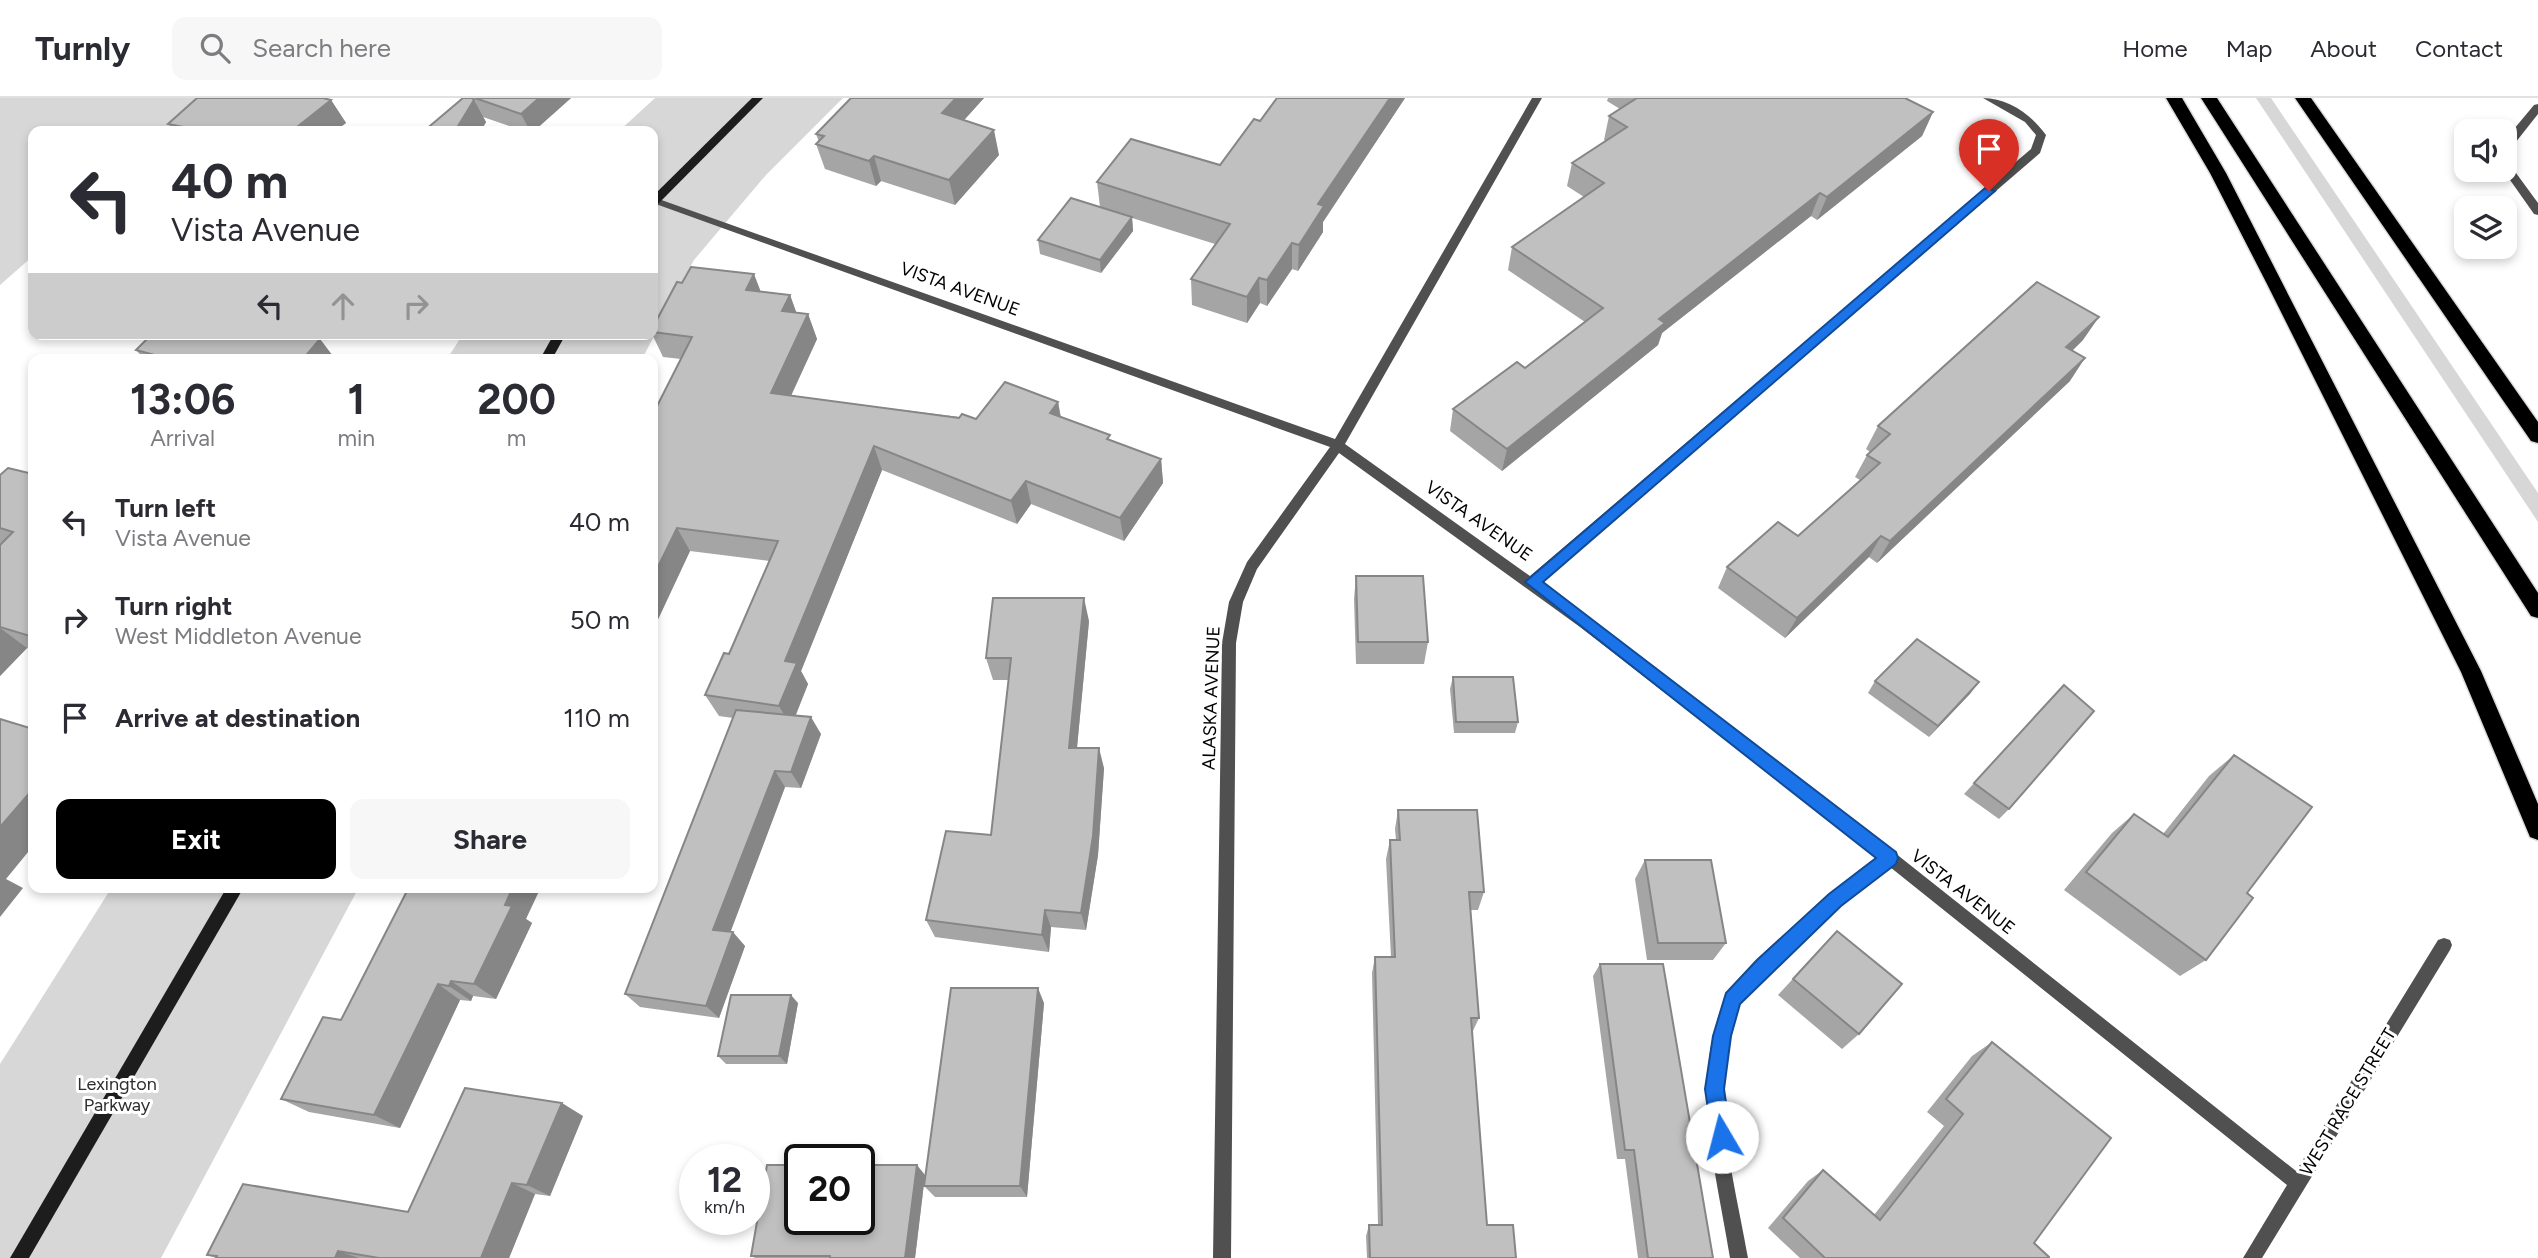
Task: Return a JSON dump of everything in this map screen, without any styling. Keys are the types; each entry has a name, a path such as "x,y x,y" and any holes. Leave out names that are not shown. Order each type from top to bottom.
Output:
{"highway":[{"path":"2174,98 2218,173 2270,272 2471,671 2538,830"},
{"path":"2209,98 2538,610"},
{"path":"2303,98 2538,436"}],"street":[{"path":"658,197 758,98"},
{"name":"ALASKA AVENUE","path":"1222,1258 1229,643 1236,602 1252,566 1338,445 1537,98"},
{"path":"1532,582 2036,151 2041,135 2029,120 1988,98"},
{"path":"2517,130 2538,107"},
{"path":"2517,181 2538,211"},
{"name":"VISTA AVENUE","path":"658,202 1338,445 1532,582 1889,858 2298,1183"},
{"path":"1740,1258 1715,1089 1722,1036 1732,999 1763,966 1835,900 1889,858"},
{"path":"19,1258 232,893"},
{"name":"WEST RACE STREET","path":"2252,1258 2444,945"}],"green space":[{"path":"0,98 219,98 186,126 28,126 28,260 0,285"},
{"path":"655,98 843,98 766,175 694,260 658,329 658,126 624,126"},
{"path":"2256,98 2271,98 2538,493 2538,522"},
{"path":"459,340 652,340 645,354 450,354"},
{"name":"Lexington Parkway","path":"108,893 356,893 161,1258 0,1258 0,1064"}],"building":[{"path":"197,98 331,100 298,126 168,124"},
{"path":"463,98 474,100 458,126 430,126"},
{"path":"475,98 539,98 521,114"},
{"path":"851,98 956,98 942,113 994,130 949,180 874,156 869,161 816,144 824,136 816,134"},
{"path":"1277,98 1390,98 1318,204 1324,206 1299,245 1292,243 1267,280 1259,278 1247,297 1191,279 1230,224 1097,182 1131,139 1220,165 1254,119 1260,121"},
{"path":"1637,98 1905,98 1933,112 1827,197 1820,193 1659,319 1665,323 1507,449 1453,409 1517,362 1525,368 1603,308 1512,247 1604,183 1572,163 1627,127 1609,116"},
{"path":"1071,198 1132,217 1100,260 1038,240"},
{"path":"691,267 754,274 746,290 790,295 782,311 808,314 771,393 959,418 962,414 976,419 1005,382 1058,402 1050,413 1110,435 1107,439 1161,459 1120,518 1026,481 1011,501 874,446 785,661 797,663 779,706 705,695 724,653 729,654 778,541 677,528 658,567 658,404 692,337 658,333 658,318 677,282 682,283"},
{"path":"2037,282 2099,317 2066,347 2085,358 1890,541 1881,536 1797,618 1727,567 1778,522 1798,536 1880,463 1867,455 1890,434 1878,426"},
{"path":"146,340 319,340 307,354 151,354 136,350"},
{"path":"8,468 28,473 28,635 0,627 0,545 13,532 0,528 0,475"},
{"path":"1356,576 1423,576 1428,642 1358,642"},
{"path":"993,598 1084,598 1069,748 1099,748 1093,836 1081,913 1045,910 1042,935 926,920 946,831 991,835 1011,658 986,658"},
{"path":"1917,639 1979,682 1938,726 1875,681"},
{"path":"1453,677 1513,677 1518,722 1456,722"},
{"path":"2064,685 2094,711 2009,809 1974,783"},
{"path":"736,710 811,717 791,772 775,771 713,930 733,932 706,1006 625,994"},
{"path":"0,719 28,727 28,795 0,827"},
{"path":"2234,755 2312,807 2247,893 2253,898 2206,960 2086,872 2134,814 2168,837"},
{"path":"1398,810 1477,810 1484,892 1469,892 1479,1018 1471,1018 1487,1225 1513,1225 1516,1258 1370,1258 1369,1225 1382,1225 1375,957 1395,957 1390,840 1400,840"},
{"path":"1645,860 1711,860 1726,943 1658,943"},
{"path":"406,893 510,893 505,905 512,906 474,984 451,981 449,986 438,984 374,1115 281,1099 323,1017 341,1020"},
{"path":"1837,931 1902,984 1859,1034 1793,979"},
{"path":"1600,964 1663,964 1713,1258 1648,1258 1634,1150 1625,1150"},
{"path":"951,988 1038,988 1020,1186 924,1186"},
{"path":"731,995 791,995 779,1056 718,1056"},
{"path":"1992,1042 2111,1138 2034,1243 2049,1258 1825,1258 1783,1218 1823,1170 1880,1220 1963,1114 1946,1099"},
{"path":"465,1088 562,1103 527,1185 512,1183 481,1258 379,1258 338,1251 335,1258 216,1258 217,1256 207,1255 243,1184 408,1212"},
{"path":"770,1165 784,1165 784,1235 875,1235 875,1165 917,1165 905,1258 751,1256 755,1235 770,1235"}],"route":[{"path":"1722,1137 1715,1089 1722,1036 1732,999 1763,966 1835,900 1889,858 1532,582 1989,191"}]}
